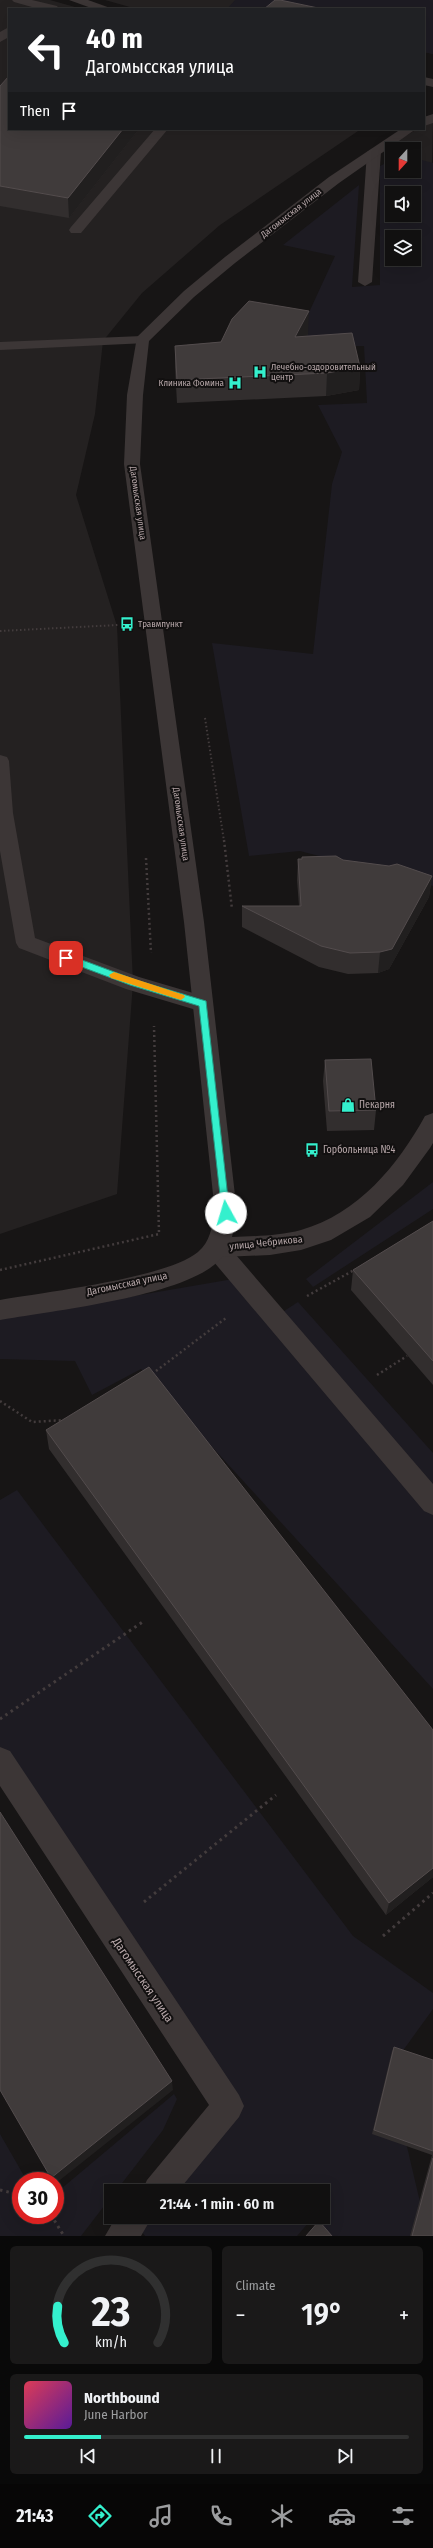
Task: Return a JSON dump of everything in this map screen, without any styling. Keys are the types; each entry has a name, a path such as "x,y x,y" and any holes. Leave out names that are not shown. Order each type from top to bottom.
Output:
{"street":[{"path":"18,0 44,8"},
{"path":"75,0 103,8"},
{"path":"0,38 8,32"},
{"path":"76,230 161,130"},
{"name":"Дагомысская улица","path":"0,1310 160,1279 192,1269 205,1260 216,1248 223,1232 226,1213 194,922 155,623 132,464 135,395 142,340 189,294 218,270 374,152 408,130"},
{"path":"365,282 374,152"},
{"path":"0,346 142,340"},
{"path":"0,761 2,814 26,943 133,983 203,1004"},
{"name":"улица Чебрикова","path":"216,1248 301,1240 340,1226 388,1187 422,1143 433,1122"},
{"path":"216,1248 433,1502"},
{"name":"Дагомысская улица","path":"0,1761 110,1930 228,2106 164,2184"},
{"path":"121,2236 130,2224"}],"path":[{"path":"0,630 155,623"},
{"path":"205,713 229,871"},
{"path":"312,1302 307,1296 363,1265"},
{"path":"147,1377 256,1296"},
{"path":"377,1375 407,1356"},
{"path":"372,1369 382,1381"},
{"path":"0,1401 32,1422 72,1419"},
{"path":"0,1719 144,1621"},
{"path":"110,1930 276,1795"},
{"path":"383,1936 433,1893"},
{"path":"0,2190 12,2193"},
{"path":"57,2224 64,2236"}],"shaded area":[{"path":"0,0 50,0 78,8 8,8 8,130 360,130 220,225 142,293 103,341 95,414 76,495 117,626 133,983 117,1194 0,1234"},
{"path":"105,0 433,0 433,54 425,52 425,8 133,8"},
{"path":"235,0 433,0 433,54 425,52 425,8 228,8"},
{"path":"433,120 432,164 421,160 421,142 396,142 415,130 425,130 425,124"},
{"path":"421,160 433,163 433,886 300,851 249,856 212,643 313,654 332,484 342,452 318,405 367,403 364,346 308,346 305,321 335,256 283,245 359,185 352,287 380,285 380,166 385,164 385,178 421,178"},
{"path":"433,1182 433,1209 313,1287 306,1279"},
{"path":"239,1278 433,1505 433,1689 141,1369 92,1395 75,1361 0,1359 0,1319"},
{"path":"298,1302 433,1453 433,1489 281,1313"},
{"path":"17,1490 353,1936 433,1993 433,2009 389,2070 428,2236 326,2236 319,2227 313,2224 330,2224 330,2184 179,2184 242,2110 0,1751 0,1500"},
{"path":"174,2094 177,2099 163,2130 121,2184 104,2184 104,2206 81,2236 0,2236 0,2134 22,2172 12,2172 12,2224 64,2224 64,2186"},
{"path":"145,2224 307,2224 297,2236 145,2236 140,2229"}],"building":[{"path":"275,0 280,0 318,8 265,8"},
{"path":"8,77 8,130 122,130 68,198 0,186 0,86"},
{"path":"249,301 309,311 295,337 352,333 360,367 327,373 177,380 175,346 221,342 232,319"},
{"path":"336,856 343,860 389,866 397,864 432,876 392,949 380,952 350,953 321,946 242,906 301,906 298,859 302,859 302,857"},
{"path":"371,1059 376,1110 329,1111 325,1060"},
{"path":"433,1221 433,1361 353,1270"},
{"path":"149,1367 433,1730 433,1868 389,1903 46,1430"},
{"path":"0,1812 172,2081 58,2172 48,2172 0,2090"},
{"path":"394,2047 433,2060 433,2151 374,2130"},
{"path":"433,2158 433,2236 412,2236"},
{"path":"316,2224 322,2224 332,2236 306,2236"}],"slow traffic":[{"path":"114,975 133,983 181,997"}],"place":[{"name":"Лечебно-оздоровительный центр","path":"260,372"},
{"name":"Клиника Фомина","path":"235,383"},
{"name":"Травмпункт","path":"127,624"},
{"name":"Пекарня","path":"348,1105"},
{"name":"Горбольница №4","path":"312,1150"}],"route":[{"path":"66,958 133,983 203,1004 226,1213"}]}
